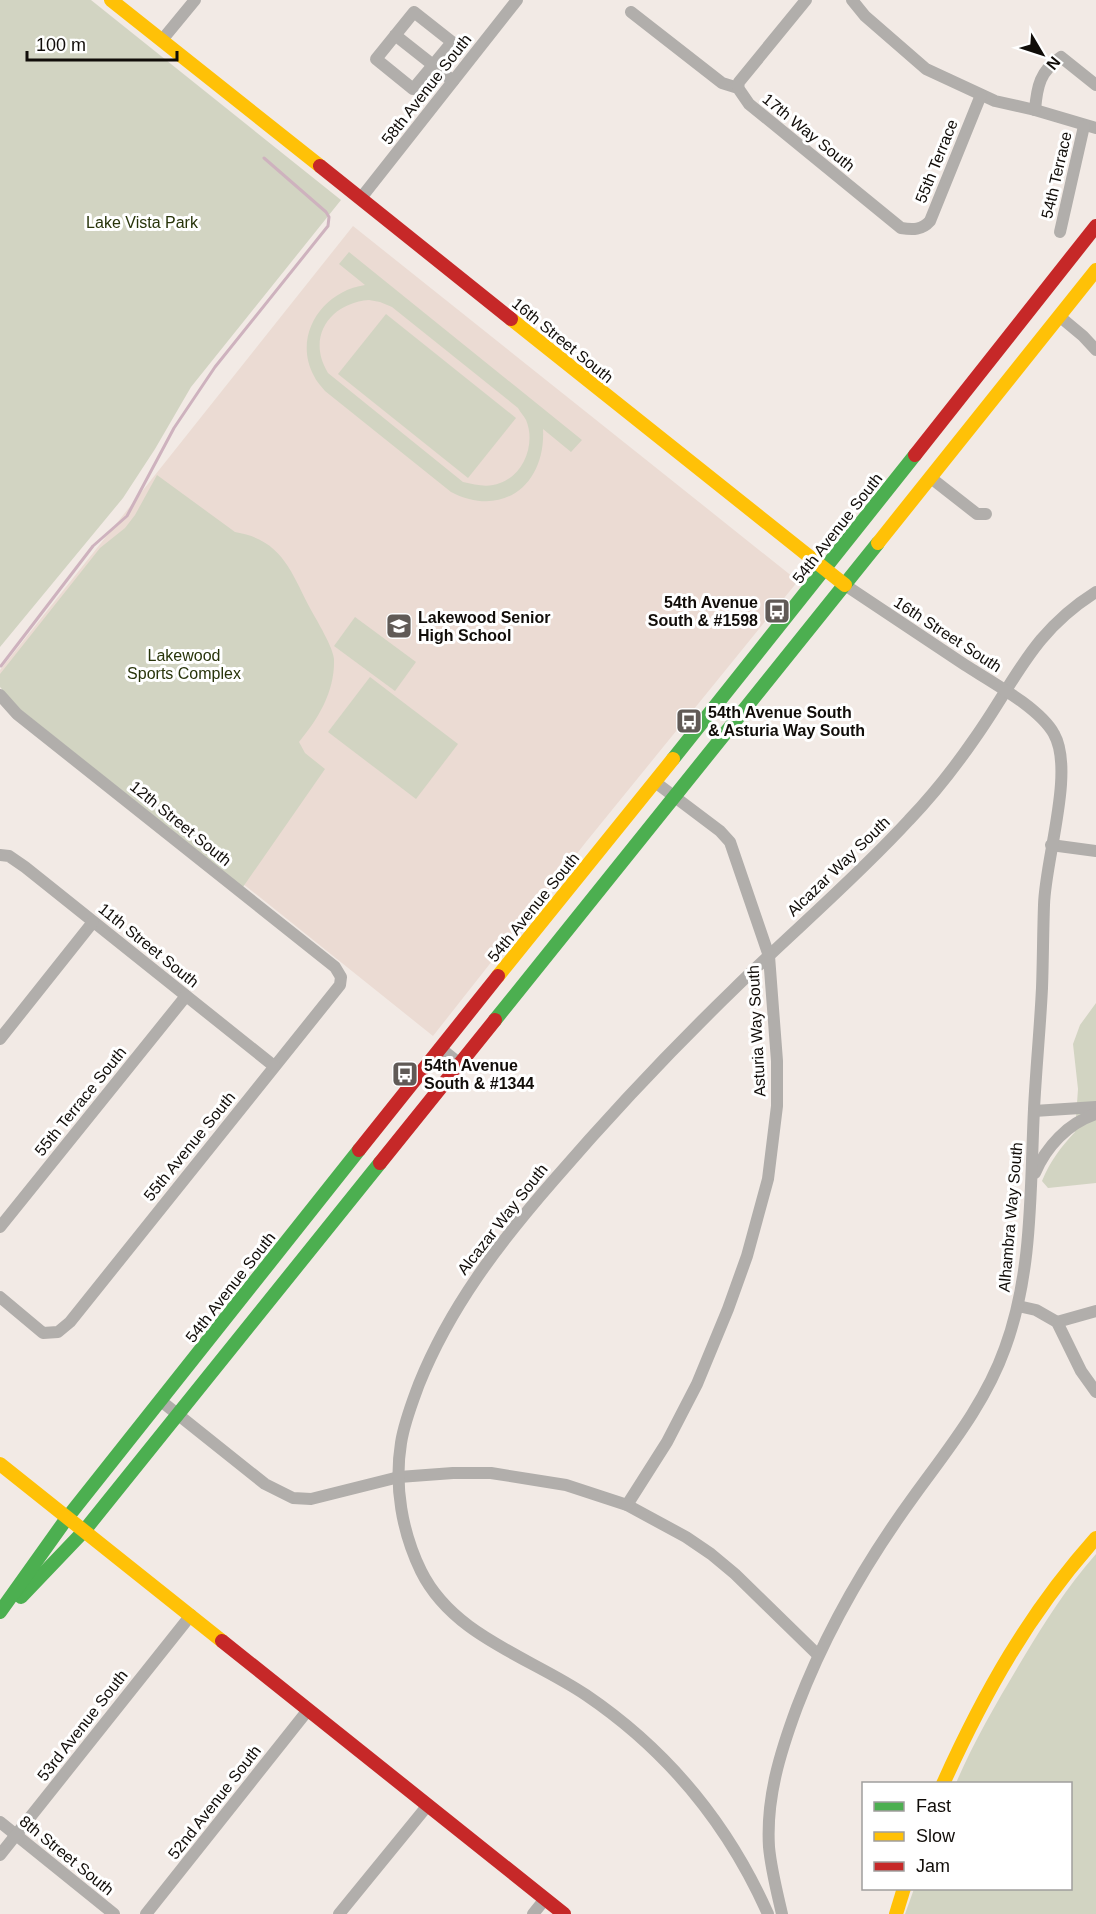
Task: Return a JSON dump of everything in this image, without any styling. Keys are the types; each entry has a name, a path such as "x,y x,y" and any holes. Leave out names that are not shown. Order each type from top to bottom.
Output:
{"main road":[{"name":"16th Street South","path":"111,0 845,585"},
{"name":"54th Avenue South","path":"0,1612 67,1518 1096,226"},
{"path":"0,1619 84,1531 1096,270"},
{"path":"0,1464 564,1914"},
{"path":"944,1782 971,1721 1033,1614 1075,1560 1096,1538"},
{"path":"896,1914 903,1890"}],"street":[{"path":"162,40 195,0"},
{"name":"58th Avenue South","path":"361,198 518,0"},
{"path":"738,88 739,82 806,0"},
{"path":"852,0 865,16 926,69 995,101 1035,110 1090,127"},
{"path":"414,12 452,42 433,65 413,89 376,59 414,12"},
{"name":"17th Way South","path":"631,12 722,83 738,88 749,104 901,228 913,230"},
{"path":"395,35 453,81"},
{"path":"1035,110 1037,84 1050,66 1061,57 1096,85"},
{"name":"55th Terrace","path":"913,230 925,227 930,221 981,95"},
{"name":"54th Terrace","path":"1060,232 1090,127"},
{"path":"1059,316 1096,350"},
{"path":"931,478 977,514 986,514"},
{"name":"16th Street South","path":"845,585 1005,691"},
{"path":"1005,691 1022,662 1052,626 1077,604 1096,592"},
{"name":"Alhambra Way South","path":"782,1914 769,1849 774,1779 783,1746 818,1655 861,1575 971,1418 1004,1350 1018,1306 1024,1273 1032,1180 1044,898 1062,782 1060,748 1053,731 1042,718 1005,691"},
{"name":"Alcazar Way South","path":"768,1914 727,1836 688,1786 660,1755 627,1725 590,1698 559,1678 482,1636 457,1616 423,1576 410,1547 402,1515 399,1477 401,1443 408,1415 430,1356 458,1304 491,1255 622,1103 769,956 868,864 913,816 971,745 1005,691"},
{"name":"12th Street South","path":"0,694 17,714 335,967 341,977"},
{"name":"Asturia Way South","path":"627,1505 667,1442 697,1384 728,1309 760,1212 768,1179 777,1106 777,1061 769,956 730,842 720,831 655,782"},
{"path":"1051,845 1096,851"},
{"name":"11th Street South","path":"0,855 9,856 25,867 274,1066"},
{"path":"0,1039 93,922"},
{"name":"55th Avenue South","path":"0,1297 43,1333 58,1332 70,1322 340,985 341,977"},
{"name":"55th Terrace South","path":"0,1227 186,996"},
{"path":"440,1048 460,1064"},
{"path":"1034,1111 1096,1107"},
{"path":"1032,1180 1039,1163 1059,1137 1073,1125 1096,1114"},
{"path":"1018,1306 1036,1310 1057,1322 1081,1371 1096,1392"},
{"path":"1057,1322 1096,1311"},
{"path":"161,1401 265,1484 293,1498 311,1499 399,1477 490,1473 566,1485 627,1505 711,1554 735,1574 818,1655"},
{"name":"53rd Avenue South","path":"0,1855 191,1615"},
{"name":"52nd Avenue South","path":"146,1914 308,1710"},
{"path":"339,1914 428,1805"},
{"name":"8th Street South","path":"0,1822 114,1914"},
{"path":"533,1914 545,1899"}],"shaded area":[{"name":"Lakewood Senior High School","path":"353,226 798,581 586,842 433,1036 26,710 0,686 0,670"}],"green space":[{"name":"Lake Vista Park","path":"0,0 91,0 341,200 191,387 123,498 0,647"},
{"path":"349,252 582,440 571,452 543,429 542,449 537,466 529,480 518,491 504,498 488,501 470,499 451,492 325,391 315,378 308,361 307,345 309,331 316,317 336,296 365,285 339,264","holes":["369,300 392,307 518,408 526,420 530,438 526,457 516,473 500,483 491,485 463,482 328,373 322,360 320,347 321,335 326,324 333,315 355,303"]},
{"path":"386,314 516,418 468,478 338,374"},
{"name":"Lakewood Sports Complex","path":"157,475 235,532 251,536 275,550 291,571 333,654 334,671 329,693 319,714 299,742 305,753 325,769 243,887 21,710 0,687 0,674 100,548 125,528 135,515"},
{"path":"355,617 416,662 395,691 334,646"},
{"path":"370,677 458,744 416,799 328,732"},
{"path":"1096,1003 1096,1183 1048,1188 1042,1181 1045,1174 1056,1155 1075,1132 1078,1089 1073,1044 1080,1025"},
{"path":"1096,1554 1096,1914 905,1914 914,1890 1072,1890 1072,1782 956,1782 987,1721 1030,1646"}],"waterway":[{"path":"1,666 93,546 127,516 174,428 215,367 328,226 329,217 326,212 264,158"}],"traffic: fast":[{"path":"673,759 915,455"},
{"path":"495,1020 878,543"},
{"path":"0,1612 67,1518 359,1150"},
{"path":"21,1597 84,1531 380,1163"}],"traffic: slow":[{"path":"111,0 320,166"},
{"path":"878,543 1096,270"},
{"path":"511,319 845,585"},
{"path":"498,976 673,759"},
{"path":"0,1464 222,1641"},
{"path":"944,1782 975,1718 1010,1655 1050,1595 1096,1538"},
{"path":"896,1914 903,1890"}],"traffic: jam":[{"path":"320,166 511,319"},
{"path":"915,455 1096,226"},
{"path":"359,1150 498,976"},
{"path":"380,1163 495,1020"},
{"path":"222,1641 564,1914"}],"place":[{"name":"54th Avenue South & #1598","path":"777,611"},
{"name":"Lakewood Senior High School","path":"399,626"},
{"name":"54th Avenue South & Asturia Way South","path":"689,721"},
{"name":"54th Avenue South & #1344","path":"405,1074"}]}
